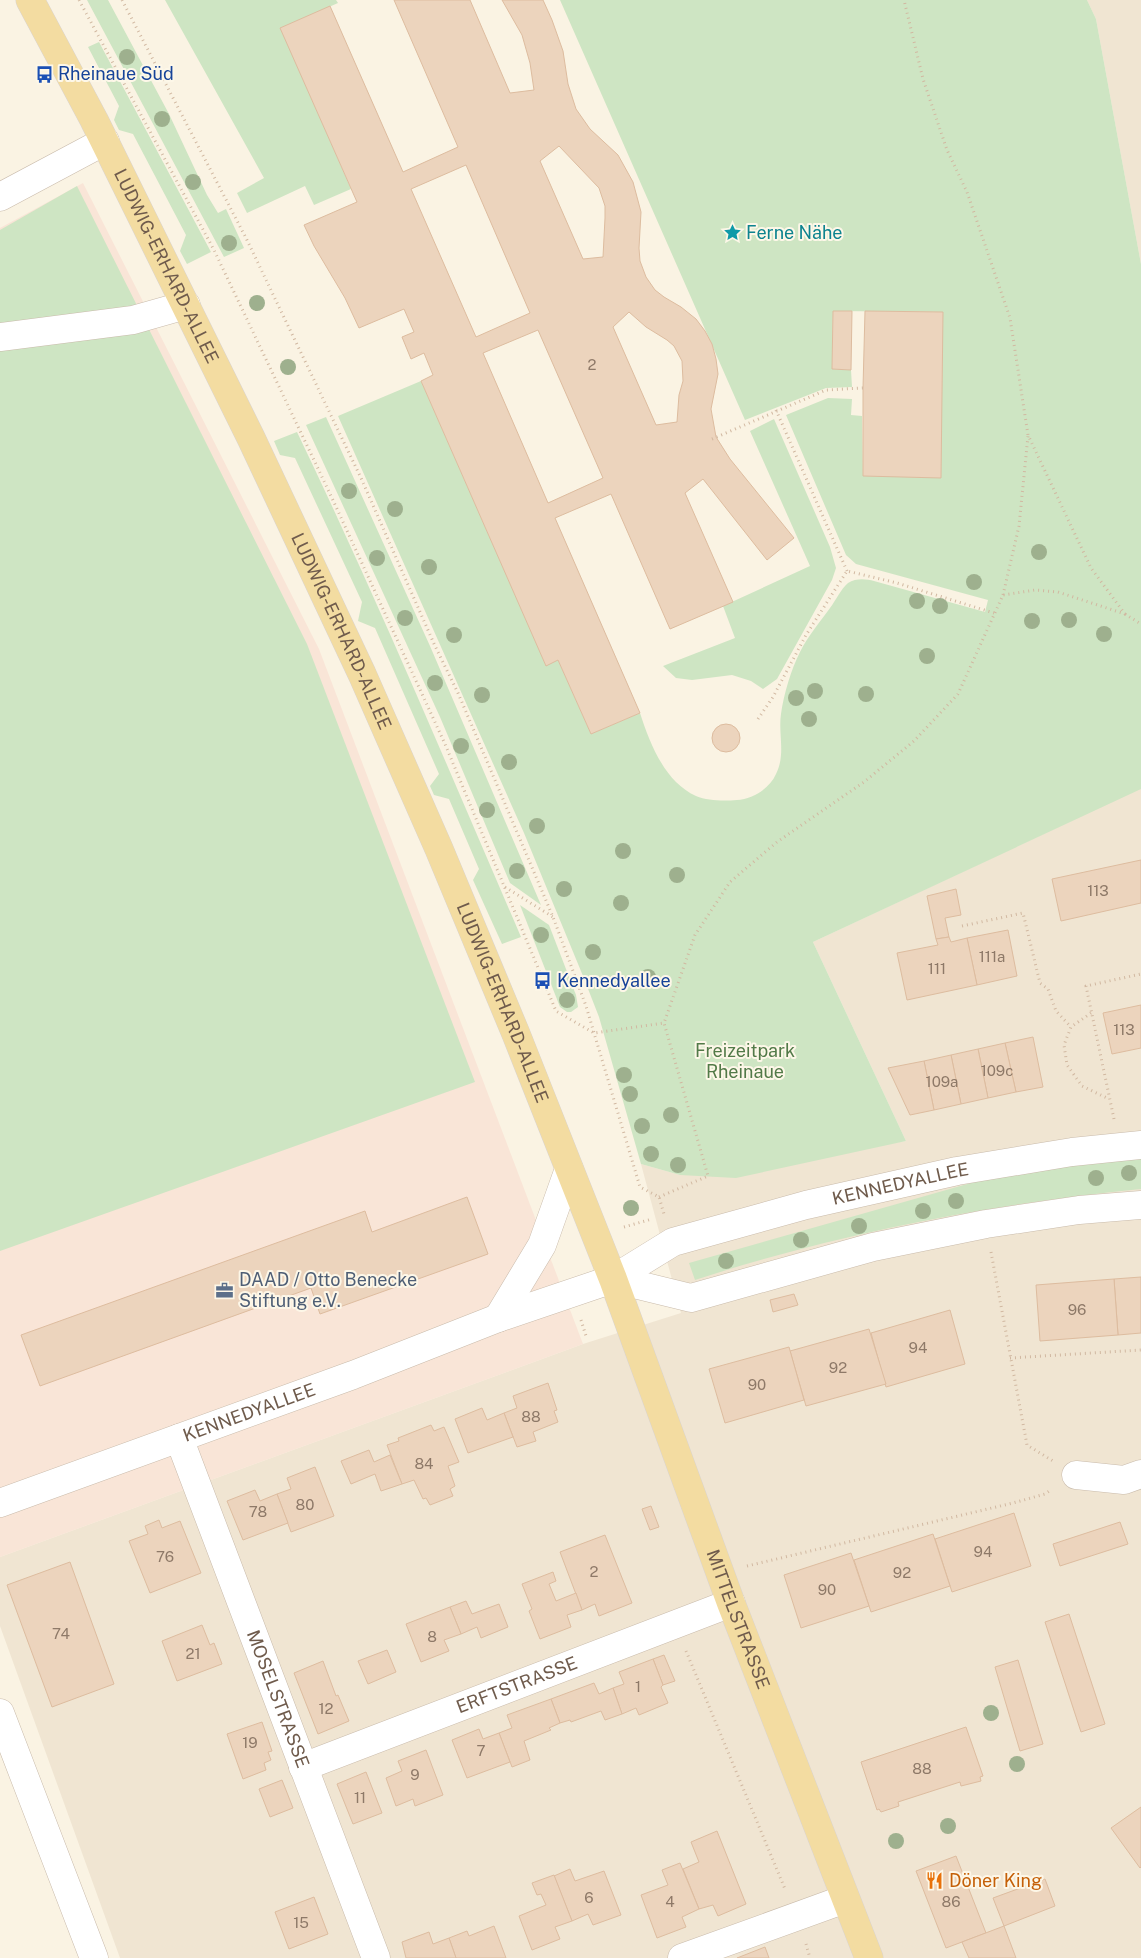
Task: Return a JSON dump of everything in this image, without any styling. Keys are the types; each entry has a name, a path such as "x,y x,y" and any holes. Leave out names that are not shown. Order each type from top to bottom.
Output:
{"main road":[{"name":"LUDWIG-ERHARD-ALLEE","path":"30,0 104,141 186,305 254,444 362,674 446,866 516,1034 613,1279"},
{"name":"MITTELSTRASSE","path":"613,1279 730,1603 869,1958"}],"street":[{"path":"0,196 104,141"},
{"path":"0,337 133,320 186,305"},
{"name":"KENNEDYALLEE","path":"0,1503 353,1375 498,1318 613,1279 673,1242 806,1204 958,1171 1072,1152 1141,1145"},
{"path":"498,1318 542,1245 569,1169"},
{"path":"613,1279 691,1298 873,1246 986,1224 1079,1210 1141,1205"},
{"name":"MOSELSTRASSE","path":"179,1438 376,1958"},
{"path":"1076,1475 1124,1480 1141,1474"},
{"name":"ERFTSTRASSE","path":"303,1767 730,1603"},
{"path":"0,1713 94,1958"},
{"path":"682,1958 845,1899"}],"path":[{"path":"79,0 221,264 328,489 437,727 556,1011 594,1033 664,1023"},
{"path":"122,0 246,238 361,478 435,646 458,693 553,917 594,1033 640,1187 659,1197 664,1215"},
{"path":"659,1197 708,1176 664,1023 695,934 730,882 777,842 864,782 914,741 958,694 1003,595 1018,526 1028,435 1010,318 967,192 947,150 923,79 904,0"},
{"path":"712,439 826,390 863,388"},
{"path":"776,410 847,571"},
{"path":"1028,435 1091,568 1125,614"},
{"path":"847,571 897,583 994,613"},
{"path":"758,719 773,697 806,635 847,571"},
{"path":"1003,595 1035,590 1058,592 1125,614 1141,624"},
{"path":"504,886 553,917"},
{"path":"962,926 1023,913 1040,983 1048,989 1056,1011 1071,1027"},
{"path":"1114,1120 1086,986 1141,974"},
{"path":"1091,1013 1071,1027 1064,1045 1067,1065 1082,1086 1110,1099"},
{"path":"720,1573 1045,1494 1076,1475 1028,1445 986,1224"},
{"path":"1010,1358 1141,1350"},
{"path":"675,1625 796,1916 810,1958"}],"shaded area":[{"path":"1087,0 1141,0 1141,264 1096,19"},
{"path":"83,183 319,649 583,1344 0,1557 0,228"},
{"path":"1141,788 1141,1958 120,1958 0,1626 0,1557 583,1344 681,1313 641,1164 680,1175 906,1141 813,942"}],"green space":[{"path":"87,0 108,0 169,114 207,195 218,213 226,209 244,248 224,257"},
{"path":"165,0 336,0 338,3 281,28 351,189 314,205 305,186 247,213 237,193 264,178"},
{"name":"Freizeitpark Rheinaue","path":"560,0 1087,0 1096,19 1141,264 1141,789 813,942 906,1141 736,1178 680,1175 641,1164 599,1017 583,976 524,833 338,416 421,381 546,665 558,660 591,734 640,713 654,749 667,772 685,790 701,798 711,800 743,799 755,795 770,784 781,759 780,722 782,706 794,666 807,640 841,591 851,581 871,580 985,612 988,600 856,564 846,555 786,415 828,398 852,399 851,415 862,416 863,476 943,312 833,311 832,369 851,370 852,387 826,388 745,420"},
{"path":"99,42 211,252 187,264 180,251 186,235 133,134 119,130 114,120 119,106 88,47"},
{"path":"77,186 307,644 475,1082 0,1251 0,230"},
{"path":"326,417 430,646 541,905 510,883 440,717 306,425"},
{"path":"774,419 830,547 836,568 832,580 777,679 763,689 751,681 732,675 692,680 676,678 663,666 735,638 723,606 810,566 750,431"},
{"path":"297,432 384,620 521,937 502,944 473,880 479,869 449,799 434,795 430,786 439,774 375,628 358,621 362,602 295,458 280,455 274,441"},
{"path":"520,905 549,925 576,995 578,1007 571,1012 567,1012 560,1007"},
{"path":"1141,1158 1141,1189 1028,1203 916,1222 804,1248 695,1280 689,1263 985,1179 1096,1162"}],"building":[{"path":"394,0 470,0 510,93 534,90 530,63 522,35 502,0 543,0 563,51 568,84 576,109 590,129 618,155 633,182 641,212 640,261 646,277 655,290 696,319 712,344 718,374 711,409 716,437 730,459 794,538 767,560 703,479 685,493 733,602 670,629 611,494 555,518 640,713 591,734 558,660 546,666 421,381 433,375 424,353 411,359 402,337 414,332 404,309 359,328 345,298 314,246 304,225 357,202 280,28 330,6 403,172 458,147","holes":["559,146 599,188 605,206 603,257 583,259 540,161","466,165 530,313 476,337 411,189","629,312 646,327 674,346 682,361 683,381 679,395 677,422 656,425 613,327","538,330 603,478 548,503 483,353"]},
{"path":"833,311 852,311 851,370 832,369"},
{"path":"865,311 943,312 941,478 863,476"},
{"path":"726,724 736,728 740,738 736,748 726,752 716,748 712,738 716,728"},
{"path":"1141,860 1141,903 1061,921 1052,879"},
{"path":"956,889 961,915 945,918 949,937 936,939 927,896"},
{"path":"1008,930 1017,976 977,985 967,938"},
{"path":"949,937 951,942 967,938 977,985 907,1000 897,953 938,945 936,939"},
{"path":"1141,1005 1141,1048 1112,1054 1103,1013"},
{"path":"1033,1037 1043,1087 1016,1092 1005,1043"},
{"path":"1005,1043 1016,1092 988,1098 978,1049"},
{"path":"978,1049 988,1098 961,1104 951,1055"},
{"path":"951,1055 961,1104 934,1110 924,1061"},
{"path":"924,1061 934,1110 910,1115 888,1068"},
{"name":"DAAD / Otto Benecke Stiftung e.V.","path":"467,1197 488,1254 320,1314 311,1288 40,1386 21,1335 365,1211 372,1232"},
{"path":"1141,1277 1141,1333 1118,1335 1114,1279"},
{"path":"1114,1279 1118,1335 1040,1341 1036,1285"},
{"path":"794,1294 798,1305 773,1312 770,1300"},
{"path":"950,1310 965,1364 886,1387 871,1333"},
{"path":"869,1329 886,1384 806,1406 790,1351"},
{"path":"789,1347 804,1400 725,1423 709,1369"},
{"path":"548,1383 557,1410 554,1411 558,1422 533,1432 536,1441 517,1447 504,1413 517,1408 513,1396"},
{"path":"482,1408 487,1420 504,1413 513,1437 468,1453 455,1419"},
{"path":"431,1425 434,1431 444,1427 459,1462 448,1466 455,1486 450,1489 453,1496 430,1505 426,1498 423,1499 414,1480 402,1484 387,1445 399,1441 398,1438"},
{"path":"369,1450 374,1462 390,1455 402,1484 381,1491 375,1474 351,1484 341,1461"},
{"path":"315,1467 334,1516 291,1532 277,1494 291,1489 287,1478"},
{"path":"255,1490 260,1501 277,1494 288,1523 243,1540 227,1501"},
{"path":"651,1506 659,1527 650,1530 642,1509"},
{"path":"1014,1513 1031,1566 952,1592 935,1539"},
{"path":"159,1520 162,1528 180,1521 201,1573 150,1593 129,1541 148,1534 145,1526"},
{"path":"1120,1522 1128,1544 1060,1566 1053,1544"},
{"path":"933,1534 950,1586 871,1612 854,1560"},
{"path":"605,1535 632,1603 599,1616 595,1604 582,1610 560,1552"},
{"path":"851,1553 869,1606 801,1628 784,1575"},
{"path":"70,1562 114,1684 52,1707 7,1585"},
{"path":"553,1572 556,1581 549,1584 556,1601 576,1593 582,1610 567,1615 571,1627 540,1639 529,1611 532,1609 522,1584"},
{"path":"466,1601 472,1614 499,1604 508,1627 481,1638 477,1627 461,1634 450,1607"},
{"path":"450,1607 461,1634 444,1640 449,1651 421,1662 406,1624"},
{"path":"1069,1614 1105,1724 1081,1732 1045,1622"},
{"path":"202,1625 210,1645 214,1643 222,1664 177,1681 162,1641"},
{"path":"387,1650 396,1672 368,1684 358,1661"},
{"path":"664,1655 675,1681 663,1685 653,1659"},
{"path":"653,1659 668,1703 639,1715 636,1708 622,1714 613,1688 624,1684 619,1672"},
{"path":"1018,1660 1043,1744 1020,1751 995,1667"},
{"path":"323,1661 336,1696 338,1695 349,1721 318,1734 294,1673"},
{"path":"594,1683 599,1694 613,1688 622,1714 605,1720 601,1711 571,1722 570,1720 560,1723 551,1699"},
{"path":"551,1699 560,1723 549,1728 551,1730 524,1741 530,1760 512,1767 499,1733 512,1728 507,1715"},
{"path":"262,1722 272,1751 268,1752 271,1760 264,1763 266,1770 243,1779 227,1734"},
{"path":"966,1727 983,1776 980,1777 981,1781 961,1786 960,1782 898,1802 899,1806 881,1812 879,1809 877,1810 861,1762"},
{"path":"479,1729 483,1739 499,1733 510,1762 467,1778 452,1740"},
{"path":"426,1750 443,1795 415,1806 413,1799 396,1806 386,1778 402,1771 398,1761"},
{"path":"366,1772 382,1813 353,1824 337,1784"},
{"path":"282,1780 293,1808 270,1817 259,1789"},
{"path":"1141,1807 1141,1867 1140,1868 1111,1828"},
{"path":"717,1831 746,1904 718,1916 713,1905 699,1909 683,1869 699,1862 691,1842"},
{"path":"956,1856 986,1933 946,1948 916,1871"},
{"path":"680,1863 699,1909 682,1917 686,1927 657,1938 641,1895 668,1885 662,1870"},
{"path":"570,1869 575,1881 604,1871 621,1915 593,1925 588,1914 572,1921 554,1876"},
{"path":"554,1875 572,1921 555,1927 560,1939 532,1950 519,1916 546,1905 541,1894 537,1895 532,1883"},
{"path":"1045,1879 1055,1906 1004,1926 993,1898"},
{"path":"314,1897 328,1934 289,1949 275,1912"},
{"path":"494,1926 506,1958 456,1958 449,1938 467,1931 469,1936"},
{"path":"1004,1926 1016,1958 969,1958 962,1942"},
{"path":"429,1932 433,1944 449,1938 456,1958 406,1958 402,1942"},
{"path":"765,1947 769,1958 737,1958"}],"place":[{"name":"Rheinaue Süd","path":"44,74"},
{"name":"Ferne Nähe","path":"732,233"},
{"name":"Kennedyallee","path":"543,981"},
{"name":"DAAD / Otto Benecke Stiftung e.V.","path":"225,1290"},
{"name":"Döner King","path":"935,1881"}]}
